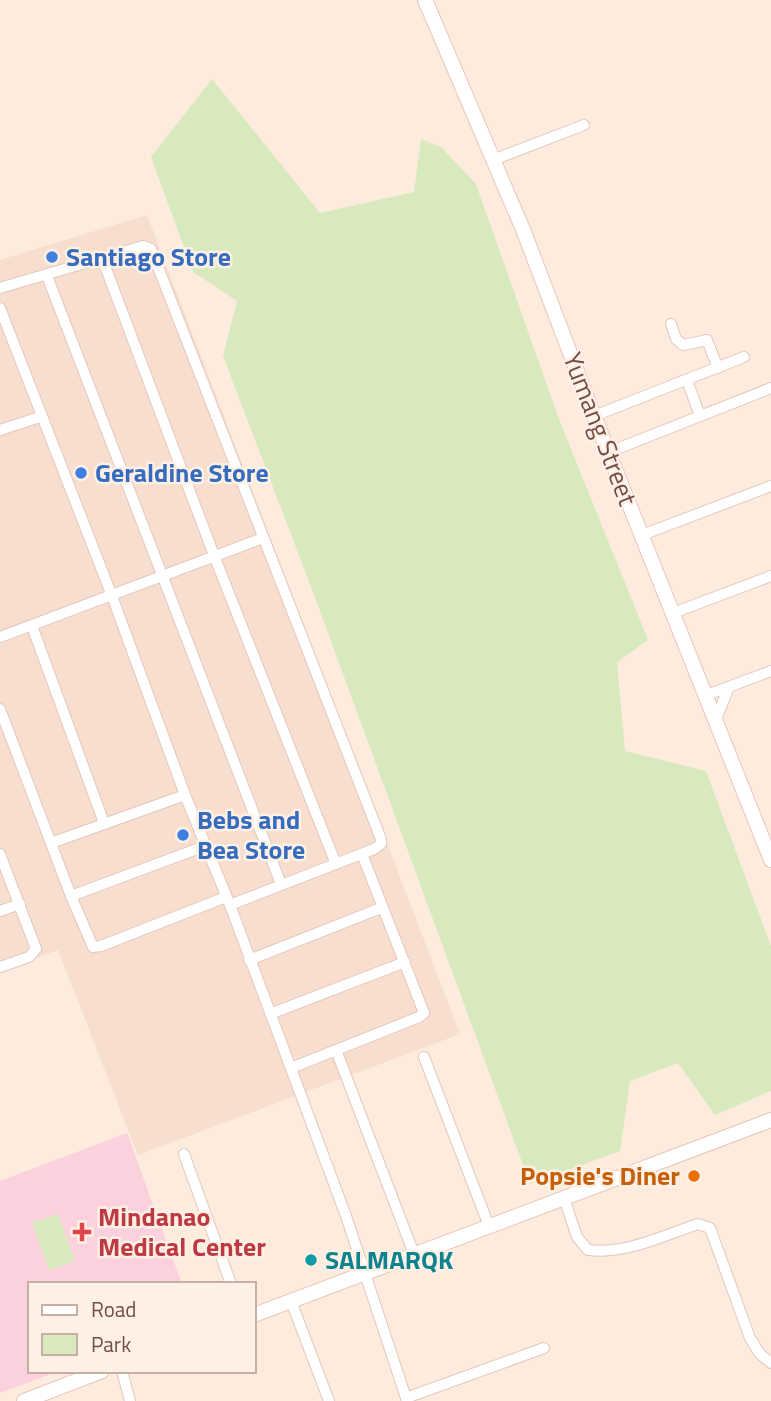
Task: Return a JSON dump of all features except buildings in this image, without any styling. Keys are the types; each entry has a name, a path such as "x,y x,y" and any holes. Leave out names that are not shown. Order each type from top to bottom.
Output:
{"main road":[{"name":"Yumang Street","path":"425,0 538,268 771,860"},
{"path":"256,1314 771,1120"},
{"path":"24,1401 97,1373"}],"street":[{"path":"493,160 584,125"},
{"path":"0,288 143,246 151,249 381,844 336,864 96,948 90,943 71,896 0,709"},
{"path":"102,258 215,558 336,864"},
{"path":"47,275 281,884"},
{"path":"0,308 228,901 366,1272 406,1400 544,1348"},
{"path":"671,324 676,339 682,345 707,340 718,368"},
{"path":"594,416 744,357"},
{"path":"687,380 700,416"},
{"path":"609,452 771,388"},
{"path":"0,430 40,417"},
{"path":"642,535 771,486"},
{"path":"0,637 263,538"},
{"path":"673,612 771,576"},
{"path":"32,625 104,823"},
{"path":"707,695 771,671"},
{"path":"716,719 729,687"},
{"path":"51,844 185,795"},
{"path":"71,896 205,846"},
{"path":"290,1068 423,1015 423,1008 362,854"},
{"path":"0,855 37,950 33,955 0,967"},
{"path":"0,911 20,904"},
{"path":"249,960 382,908"},
{"path":"270,1014 405,962"},
{"path":"336,1050 414,1254"},
{"path":"424,1057 489,1226"},
{"path":"184,1154 230,1282"},
{"path":"564,1198 577,1237 588,1250 600,1252 618,1249 698,1224 710,1228 750,1338 760,1354 771,1363"},
{"path":"291,1301 329,1401"},
{"path":"123,1373 130,1401"}],"shaded area":[{"path":"147,215 460,1034 138,1155 58,950 0,972 0,260"},
{"name":"Mindanao Medical Center","path":"127,1133 181,1282 28,1282 28,1373 54,1373 0,1393 0,1181"}],"green space":[{"path":"212,79 320,213 414,192 421,139 442,148 476,184 557,414 648,640 617,662 625,751 706,771 771,946 771,1091 715,1115 678,1063 630,1081 620,1151 530,1184 313,592 223,356 237,301 193,272 151,157"},
{"path":"58,1214 75,1261 49,1270 32,1223"}],"place":[{"name":"Santiago Store","path":"52,257"},
{"name":"Geraldine Store","path":"81,473"},
{"name":"Bebs and Bea Store","path":"183,835"},
{"name":"Popsie's Diner","path":"694,1176"},
{"name":"Mindanao Medical Center","path":"82,1232"},
{"name":"SALMARQK","path":"311,1260"}]}
